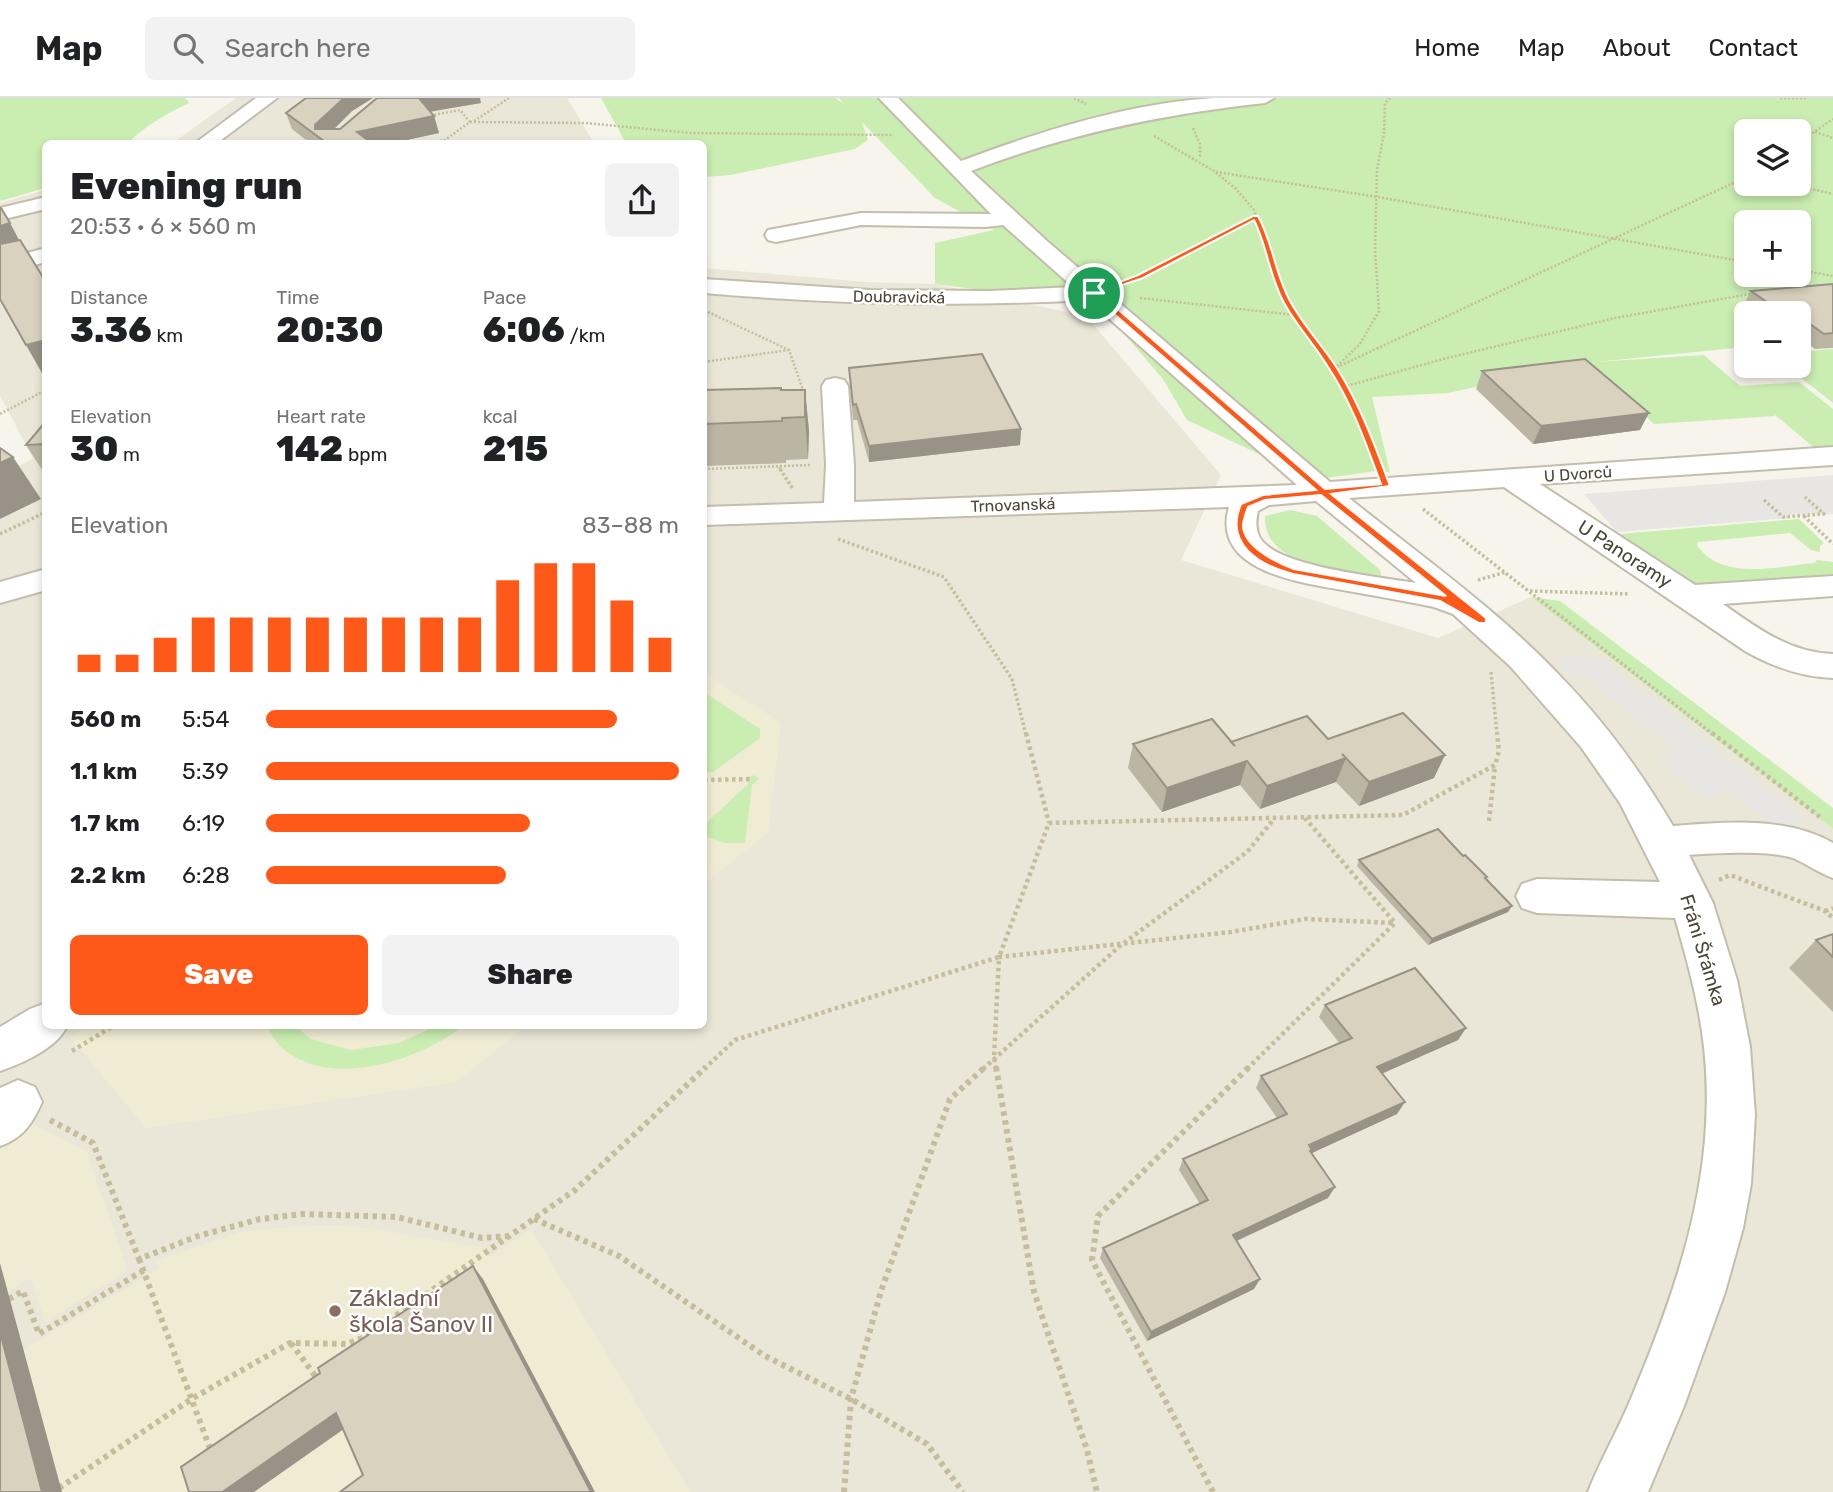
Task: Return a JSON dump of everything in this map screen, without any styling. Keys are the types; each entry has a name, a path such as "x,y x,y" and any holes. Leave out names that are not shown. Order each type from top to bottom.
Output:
{"street":[{"path":"209,140 268,98"},
{"name":"Fráni Šrámka","path":"888,98 1007,218 1323,492 1483,621 1549,685 1586,727 1623,776 1664,842 1692,903 1716,983 1728,1041 1731,1116 1726,1186 1696,1303 1642,1444 1617,1492"},
{"path":"958,169 1013,146 1117,118 1207,101 1265,98"},
{"path":"0,214 42,204"},
{"path":"776,234 861,219 985,221 1007,218"},
{"path":"0,267 42,256"},
{"name":"Doubravická","path":"707,286 870,297 990,298 1094,293"},
{"path":"835,386 840,465 839,511"},
{"name":"U Dvorců","path":"1323,492 1382,477 1512,479 1833,456"},
{"name":"U Panoramy","path":"1512,479 1689,596 1833,586"},
{"name":"Trnovanská","path":"707,516 1263,498 1323,492"},
{"path":"1263,498 1244,506 1239,525 1247,544 1272,565 1293,572 1443,598 1483,621"},
{"path":"0,593 42,580"},
{"path":"1689,596 1787,661 1815,668 1833,666"},
{"path":"1664,842 1728,837 1800,844 1833,862"},
{"path":"1537,896 1659,899 1692,903"},
{"path":"0,1051 42,1025"}],"path":[{"path":"440,140 470,122 486,117 496,104 509,98"},
{"path":"1333,369 1360,344 1379,311 1375,250 1377,170 1384,133 1385,103 1390,98"},
{"path":"1780,98 1808,98"},
{"path":"420,117 460,110 470,122 586,123 690,133 898,136"},
{"path":"1811,134 1831,122"},
{"path":"1814,132 1833,138"},
{"path":"1200,158 1248,201 1267,240 1272,270 1296,316 1333,369 1360,418 1382,477 1392,493 1404,494 1822,818"},
{"path":"1216,172 1378,197 1734,260"},
{"path":"1333,369 1734,182"},
{"path":"1811,189 1833,194"},
{"path":"1094,293 1141,276 1256,217"},
{"path":"1811,272 1833,276"},
{"path":"1094,293 1296,316"},
{"path":"1343,387 1443,359 1615,318 1734,295 1766,293"},
{"path":"707,312 789,350 806,401"},
{"path":"707,362 789,350"},
{"path":"0,414 42,392"},
{"path":"811,454 811,465"},
{"path":"707,469 840,465"},
{"path":"779,467 800,500 803,524 828,522 838,539 944,577 1012,679 1049,823 999,957 994,1057 1034,1292 1087,1450 1097,1492"},
{"path":"1764,500 1783,517 1824,514 1805,497"},
{"path":"0,534 42,514"},
{"path":"1804,516 1833,544"},
{"path":"1470,582 1506,572"},
{"path":"1529,591 1689,596"},
{"path":"1489,821 1499,751 1490,663"},
{"path":"1049,823 1403,815 1495,765"},
{"path":"707,780 752,779"},
{"path":"1304,817 1395,923"},
{"path":"844,1492 851,1399 881,1291 950,1099 1121,945 1247,852 1275,818"},
{"path":"1825,911 1833,908"},
{"path":"59,1488 193,1398 290,1343 347,1344 365,1337 575,1190 735,1040 999,957 1231,933 1305,919 1395,923"},
{"path":"1213,1492 1092,1260 1098,1216 1395,923"},
{"path":"9,1113 93,1143 193,1398 214,1460"},
{"path":"139,1259 198,1236 260,1219 302,1214 397,1217 482,1238 509,1236"},
{"path":"533,1219 619,1256 765,1356 851,1399 927,1444 962,1492"},
{"path":"9,1299 23,1291 39,1334 144,1270"},
{"path":"290,1343 322,1385"}],"shaded area":[{"path":"236,98 567,98 592,140 177,140"},
{"path":"250,98 285,98 227,140 191,140"},
{"path":"42,191 42,1029 707,1029 707,268 866,282 935,284 1086,316 1221,475 1181,560 1438,638 1531,597 1833,829 1833,1492 0,1492 0,475 33,459 0,395 0,203"},
{"path":"1833,475 1833,514 1787,515 1789,518 1617,532 1584,494"},
{"path":"1576,655 1602,660 1802,818 1794,830 1777,828 1728,791 1706,799 1658,759 1675,750 1582,674 1568,675 1555,659"},
{"path":"707,675 781,723 768,832 707,882"},
{"path":"84,1029 522,1029 456,1082 146,1128 70,1037"},
{"name":"Základní škola Šanov II","path":"0,1109 86,1151 128,1270 45,1322 31,1278 7,1292 23,1350 158,1269 156,1261 241,1232 335,1225 368,1228 480,1247 489,1258 531,1229 690,1492 0,1492"}],"green space":[{"path":"0,98 185,98 189,103 157,120 132,140 42,140 42,189 0,201"},
{"path":"601,98 835,98 844,104 839,98 1833,98 1833,339 1811,342 1811,301 1734,301 1734,348 1595,362 1704,355 1740,386 1799,382 1833,409 1833,450 1818,451 1774,414 1775,416 1654,424 1589,362 1448,393 1372,397 1390,472 1376,471 1326,478 1259,454 1187,420 1163,379 1099,305 935,284 935,243 994,230 935,198 862,122 868,140 855,149 731,175 707,177 707,140 624,140"},
{"path":"1833,349 1833,403 1801,378 1811,378 1811,351"},
{"path":"1290,510 1317,516 1380,570 1381,576 1308,564 1277,547 1268,533 1265,516"},
{"path":"1799,519 1824,543 1820,546 1820,552 1811,550 1790,533 1698,542 1697,545 1707,557 1735,568 1768,568 1815,563 1817,560 1833,562 1833,580 1702,588 1682,582 1608,535"},
{"path":"1531,597 1560,601 1833,808 1833,829"},
{"path":"707,694 760,729 760,738 713,772 707,773"},
{"path":"754,775 759,779 752,785 745,843 725,843 707,837 707,822 748,784 746,779"},
{"path":"269,1029 299,1029 311,1039 351,1050 399,1043 429,1029 459,1029 444,1039 398,1060 346,1069 321,1066 298,1058 278,1044"}],"building":[{"path":"306,98 344,98 315,125 315,129 340,129 377,98 419,98 434,116 357,132 368,140 323,140 286,113"},
{"path":"1,208 10,223 0,226"},
{"path":"20,240 42,276 42,341 26,345 0,299 0,244"},
{"path":"1833,284 1833,333 1824,334 1811,325 1811,301 1766,301 1751,291 1811,287"},
{"path":"982,354 1021,429 869,446 856,404 853,405 849,368"},
{"path":"1585,359 1649,413 1541,426 1482,371"},
{"path":"707,390 805,390 805,417 782,418 782,421 707,424"},
{"path":"42,426 42,444 26,445"},
{"path":"0,448 13,457 0,463"},
{"path":"1403,713 1445,755 1369,782 1346,758 1267,786 1247,761 1167,788 1133,744 1212,719 1231,742 1307,716 1328,739"},
{"path":"1438,829 1512,906 1432,939 1359,860"},
{"path":"1833,934 1833,957 1816,940"},
{"path":"1415,968 1466,1028 1377,1067 1405,1102 1309,1145 1312,1150 1310,1151 1335,1187 1233,1235 1260,1279 1151,1332 1103,1248 1208,1200 1183,1159 1287,1114 1261,1076 1352,1038 1325,1005"},
{"path":"473,1266 591,1492 340,1492 363,1475 336,1413 225,1492 189,1492 181,1467 320,1373 318,1368"},
{"path":"0,1332 42,1492 0,1492"}],"place":[{"name":"Základní škola Šanov II","path":"335,1311"}],"route":[{"path":"1094,293 1141,276 1256,217 1267,240 1272,270 1287,302 1333,369 1360,418 1386,486 1323,492 1263,498 1244,506 1239,525 1241,534 1257,554 1272,565 1329,579 1385,586 1443,598 1483,621 1323,492 1094,293"}]}
